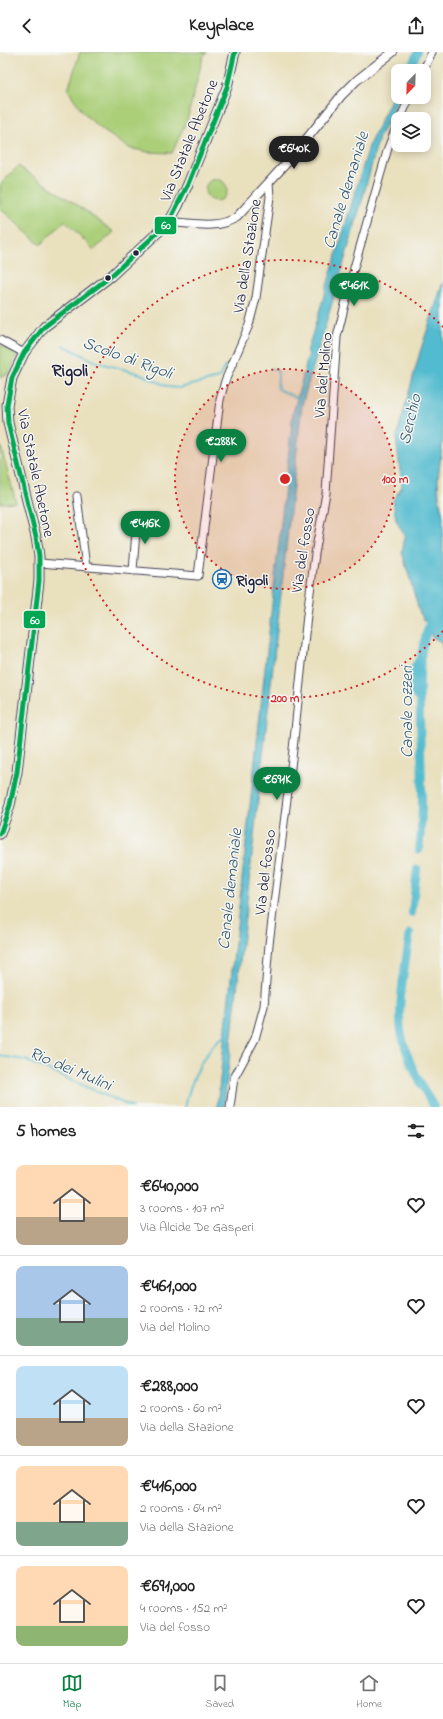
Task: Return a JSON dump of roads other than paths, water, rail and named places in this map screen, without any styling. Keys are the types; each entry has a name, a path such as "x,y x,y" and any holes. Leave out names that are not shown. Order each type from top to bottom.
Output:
{"main road":[{"name":"Via Statale Abetone","path":"0,834 7,817 17,772 40,564 36,537 7,412 12,378 24,353 44,327 111,276 168,222 178,206 188,184 227,87 234,52"}],"street":[{"path":"168,222 209,225 226,223 237,217 292,157 341,96 357,80 393,52"},
{"path":"426,64 432,52"},
{"name":"Via del Molino","path":"326,493 337,337 354,268 391,139"},
{"name":"Via della Stazione","path":"40,564 198,576 220,400 225,381 249,325 256,298 270,197 269,183"},
{"path":"0,340 24,353"},
{"name":"Via del fosso","path":"230,1107 234,1078 255,1039 264,1006 269,944 292,759 307,615 315,554 326,493"},
{"path":"77,496 86,567"},
{"path":"133,570 137,517"}],"water":[{"path":"391,100 391,104 396,104 379,137 362,201 302,405 224,1107 217,1107 293,413 309,353 307,352 370,143"},
{"name":"Serchio","path":"443,282 443,441 438,478 439,498 443,516 443,651 441,642 432,637 419,611 402,552 405,537 396,520 393,500 402,486 396,439 420,352"}],"waterway":[{"name":"Canale demaniale","path":"412,64 418,52"},
{"name":"Scolo di Rigoli","path":"63,345 96,362 141,374 169,387 179,388 219,378 225,366"},
{"name":"Scolo di Rigoli","path":"271,369 277,370 278,372 278,389 297,398"},
{"name":"Canale Ozzeri","path":"419,850 422,802 420,706 421,658 431,616"},
{"path":"419,700 414,693 413,670 420,658"},
{"name":"Canale Ozzeri","path":"412,913 417,869"},
{"name":"Canale Ozzeri","path":"410,933 401,996 401,1031 410,1061 434,1107"},
{"name":"Rio dei Mulini","path":"185,1107 187,1097 205,1056 212,1047 227,1034"},
{"name":"Rio dei Mulini","path":"0,1056 25,1060 132,1107"}],"place":[{"name":"Rigoli","path":"222,579"}],"district":[{"name":"Rigoli","path":"70,370"}]}
